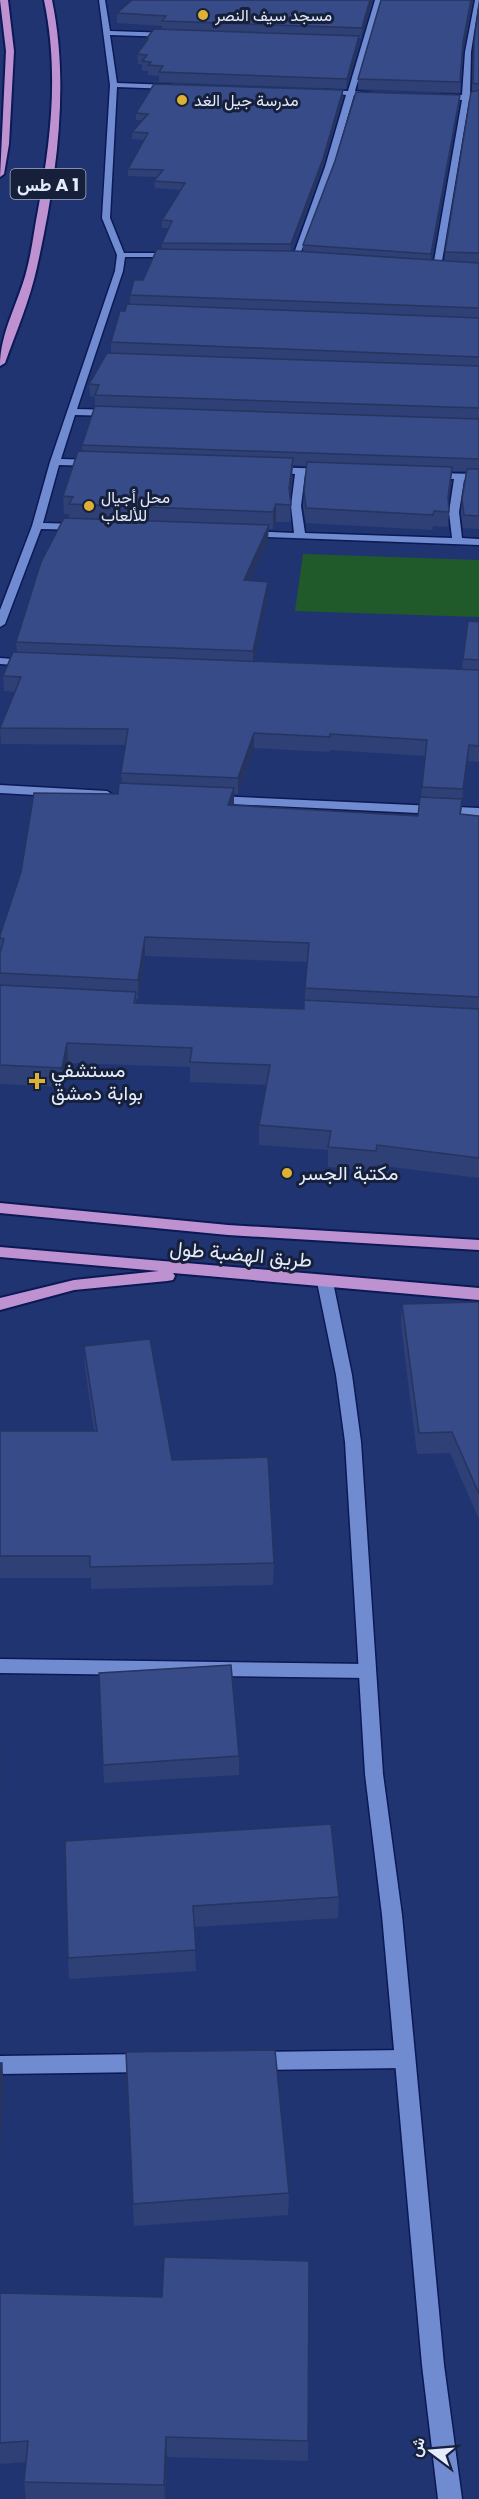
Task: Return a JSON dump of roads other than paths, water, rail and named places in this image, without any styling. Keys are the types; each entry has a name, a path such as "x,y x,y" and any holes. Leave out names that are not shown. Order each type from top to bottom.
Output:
{"highway":[{"name":"طس A 1","path":"0,174 5,144 10,51 4,0"},
{"name":"طس A 1","path":"0,363 32,269 54,144 56,54 55,33 48,0"},
{"name":"طريق الهضبة طول","path":"0,1208 228,1230 479,1245"},
{"name":"طريق الهضبة طول","path":"0,1252 205,1272 479,1294"},
{"path":"0,1304 74,1285 205,1272"}],"street":[{"path":"0,624 37,526 55,462 119,272 121,255 106,218 114,85 102,0"},
{"path":"295,257 329,167 378,0"},
{"path":"437,267 465,98 468,52 478,0"},
{"path":"108,33 176,35"},
{"path":"354,42 365,42"},
{"path":"114,85 184,87"},
{"path":"319,92 386,94"},
{"path":"431,97 479,98"},
{"path":"121,255 190,255"},
{"path":"283,257 307,258"},
{"path":"425,266 447,267"},
{"path":"106,310 118,311"},
{"path":"90,359 102,359"},
{"path":"73,412 121,413"},
{"path":"55,462 102,464"},
{"path":"265,470 335,472"},
{"path":"300,471 296,506 300,536"},
{"path":"425,475 479,477"},
{"path":"457,541 454,512 459,477"},
{"path":"37,526 97,528"},
{"path":"241,533 479,542"},
{"path":"0,661 44,663"},
{"path":"0,789 125,795"},
{"path":"203,799 479,812"},
{"path":"325,1282 344,1375 353,1442 374,1774 392,1915 433,2365 450,2499"},
{"path":"0,1666 367,1671"},
{"path":"237,2062 404,2059"},
{"path":"0,2065 166,2063"}],"place":[{"name":"مسجد سيف النصر","path":"203,15"},
{"name":"مدرسة جيل الغد","path":"182,100"},
{"name":"محل أجيال للألعاب","path":"89,506"},
{"name":"مستشفي بوابة دمشق","path":"37,1081"},
{"name":"مكتبة الجسر","path":"287,1173"}]}
